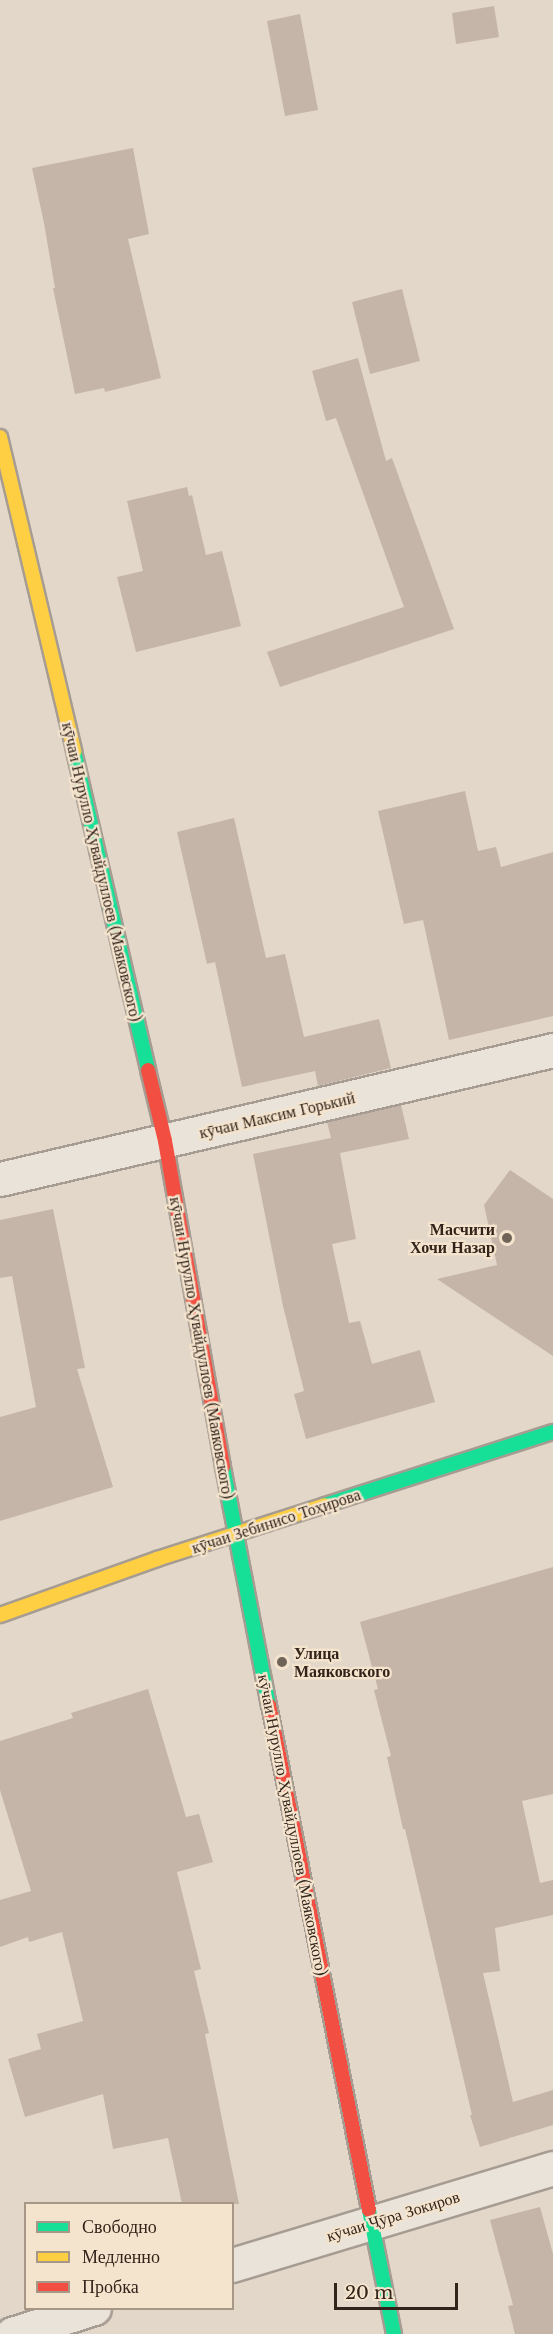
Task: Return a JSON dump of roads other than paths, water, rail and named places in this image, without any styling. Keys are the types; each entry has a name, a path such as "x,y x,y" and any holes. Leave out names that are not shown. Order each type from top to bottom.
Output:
{"street":[{"name":"кӯчаи Нурулло Ҳувайдуллоев (Маяковского)","path":"0,437 165,1141 235,1535 394,2334"},
{"name":"кӯчаи Максим Горький","path":"0,1179 553,1050"},
{"name":"кӯчаи Зебинисо Тоҳирова","path":"0,1615 157,1559 553,1432"},
{"name":"кӯчаи Ҷӯра Зокиров","path":"234,2264 553,2168"},
{"path":"12,2334 88,2310"}],"place":[{"name":"Масчити Хочи Назар","path":"507,1238"},
{"name":"Улица Маяковского","path":"282,1662"}]}
